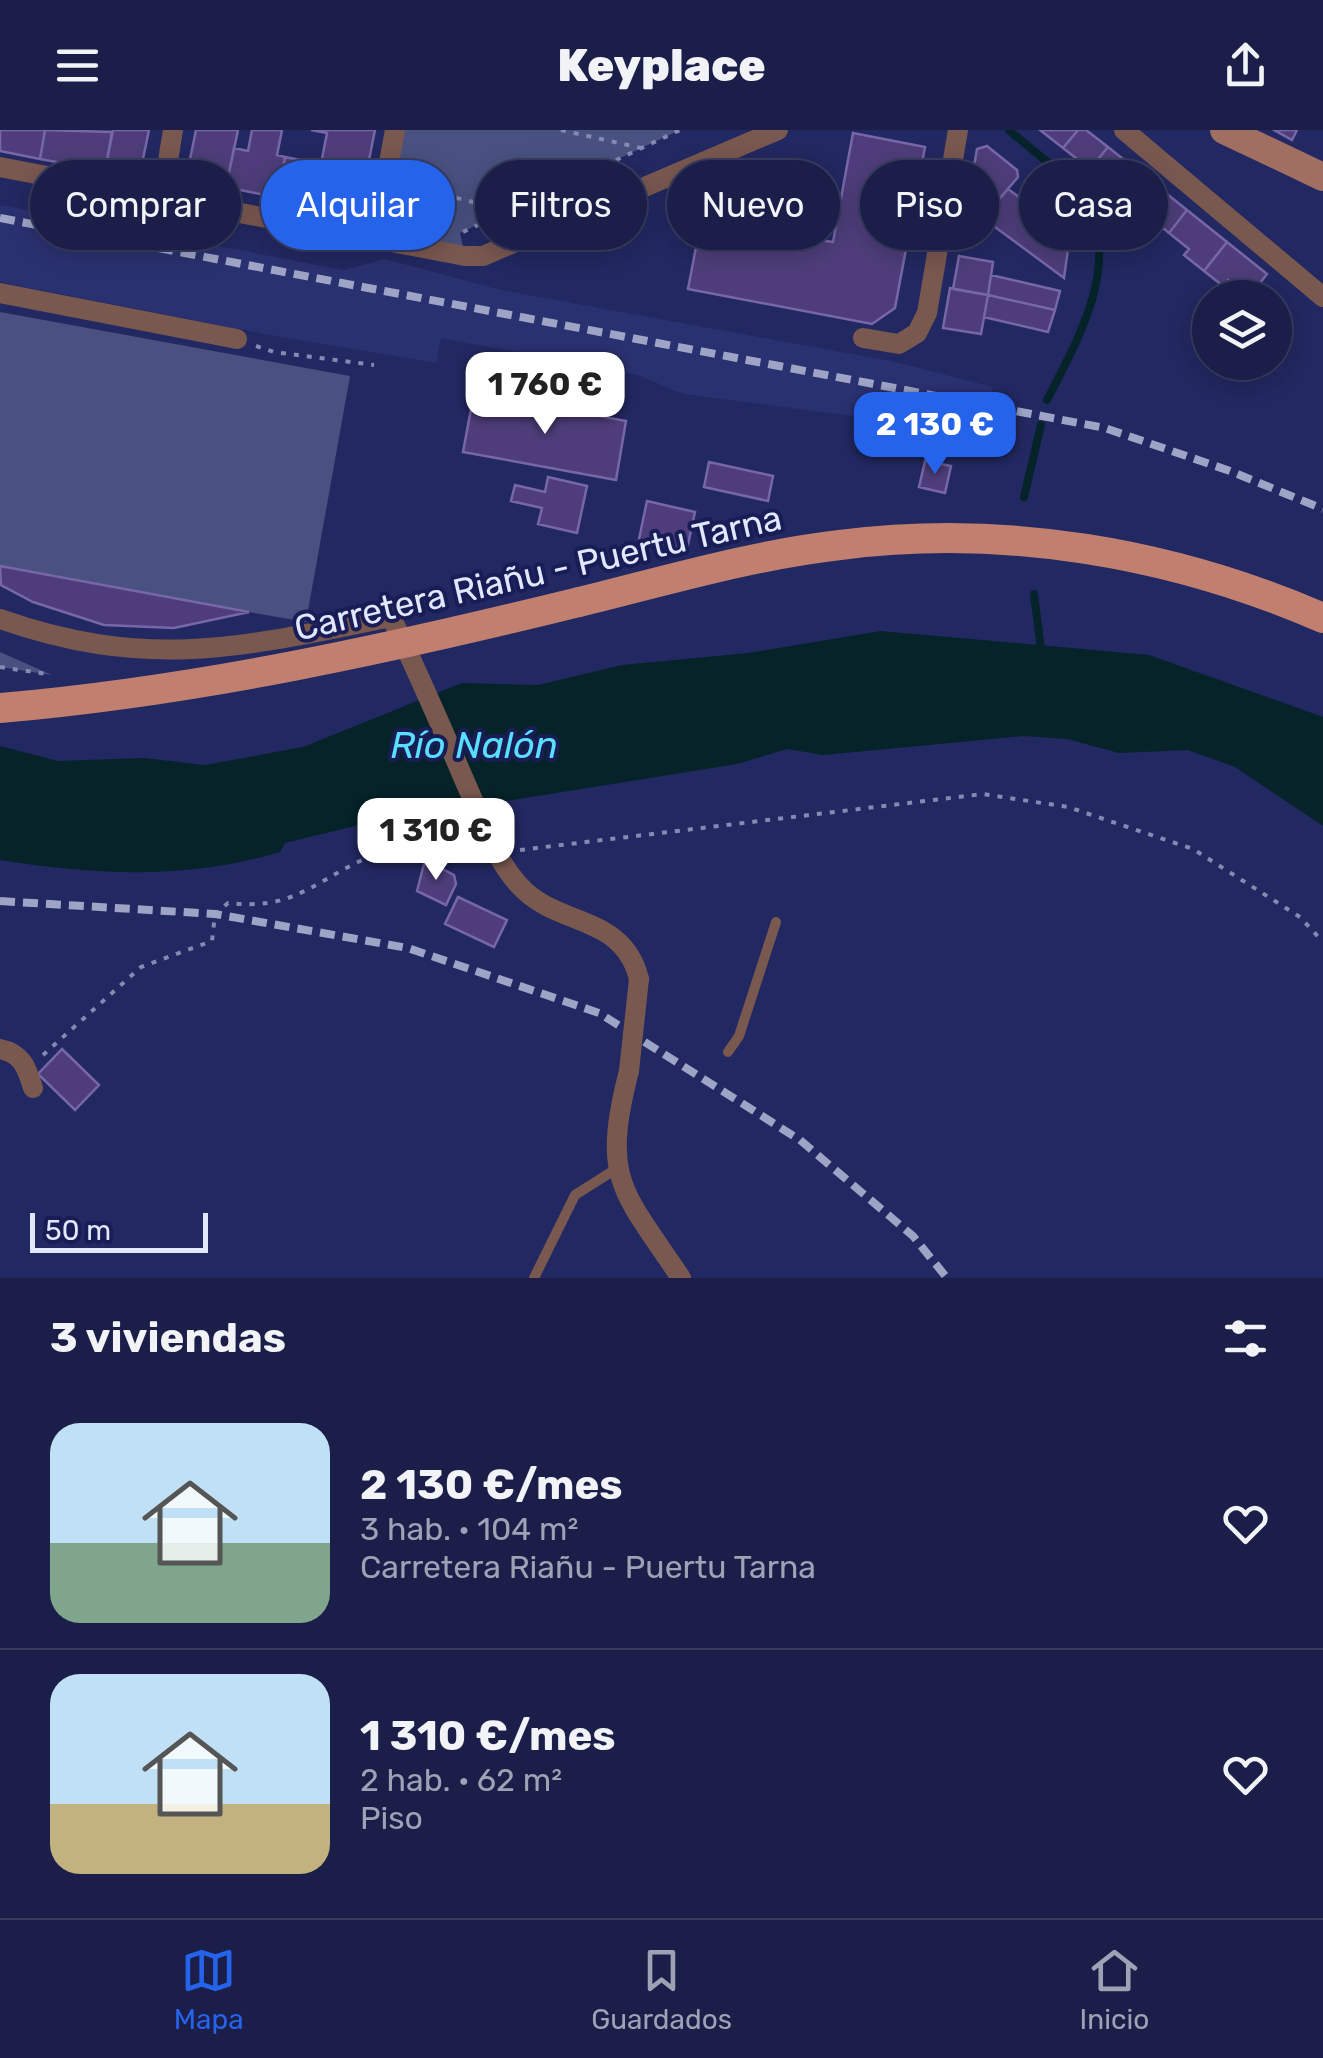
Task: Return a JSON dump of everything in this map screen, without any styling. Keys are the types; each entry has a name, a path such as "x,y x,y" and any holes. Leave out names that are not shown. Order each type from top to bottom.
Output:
{"main road":[{"name":"Carretera Riañu - Puertu Tarna","path":"0,708 80,701 364,656 580,602 839,545 926,539 1018,540 1176,566 1270,595 1323,618"}],"street":[{"path":"168,160 173,130"},
{"path":"390,160 396,130"},
{"path":"435,250 482,256 778,130"},
{"path":"863,338 899,344 917,333 928,313 958,130"},
{"path":"1124,130 1323,298"},
{"path":"1224,130 1323,176"},
{"path":"0,167 30,173"},
{"path":"0,293 237,339"},
{"path":"0,619 103,648 160,653 249,646 392,617 493,844 518,884 537,902 604,930 634,958 639,979 630,1071 616,1135 616,1170 630,1200 681,1278"},
{"path":"0,1049 11,1051 26,1064 33,1088"}],"lane":[{"path":"728,1052 739,1036 776,922"},
{"path":"534,1278 575,1194 616,1170"}],"path":[{"path":"561,130 641,148"},
{"path":"615,160 680,130"},
{"path":"465,256 459,233 475,225"},
{"path":"237,339 274,352 374,365"},
{"path":"0,667 52,675"},
{"path":"493,844 984,794 1068,806 1193,848 1300,918 1323,942"},
{"path":"26,1064 54,1049 112,989 141,967 212,940 214,914 228,903 262,907 282,903 362,860 390,851 438,845"}],"shaded area":[{"path":"395,130 680,130 616,160 475,160 475,226 460,233 465,256 435,250 455,250 455,160 389,160"},
{"path":"0,205 30,211 30,250 238,250 344,270 385,259 501,290 891,361 993,387 980,441 884,420 683,394 638,375 441,338 436,363 0,282"},
{"path":"0,312 350,376 306,622 249,612 174,628 104,625 33,602 0,584"},
{"path":"0,652 52,675 0,667"}],"water":[{"name":"Río Nalón","path":"881,631 1149,655 1323,717 1323,826 1235,767 1188,750 1119,753 1067,739 1024,736 823,755 787,749 737,764 363,824 285,843 280,852 211,867 106,871 0,860 0,746 58,761 144,758 205,765 303,747 462,683 538,685 622,665 749,653"}],"building":[{"path":"0,130 45,130 40,159 0,151"},
{"path":"45,130 112,132 107,160 40,159"},
{"path":"113,130 149,130 143,160 107,160"},
{"path":"196,130 238,130 232,160 190,160"},
{"path":"252,130 282,130 277,155 285,160 261,160 261,194 241,190 241,160 232,160 234,148 248,151"},
{"path":"311,130 375,130 369,160 322,160 327,133"},
{"path":"1040,130 1078,130 1063,148"},
{"path":"1078,130 1086,130 1108,147 1097,160 1078,160 1063,148"},
{"path":"1274,130 1297,130 1292,140"},
{"path":"853,133 925,147 923,160 860,160 860,250 906,250 895,308 872,324 688,289 695,250 840,250 840,204"},
{"path":"987,146 1017,170 1018,177 999,199 999,160 975,160 977,149"},
{"path":"1108,147 1124,160 1097,160"},
{"path":"1008,189 1019,197 1019,245 999,230 999,199"},
{"path":"1168,195 1187,210 1168,232"},
{"path":"1187,210 1227,242 1204,271 1184,255 1189,249 1169,233"},
{"path":"1227,242 1267,274 1262,280 1215,280 1204,271"},
{"path":"1026,250 1068,250 1064,278"},
{"path":"959,256 993,262 988,295 953,289"},
{"path":"991,275 1060,291 1055,310 988,295"},
{"path":"950,288 988,295 981,334 943,328"},
{"path":"988,295 1055,310 1048,332 984,317"},
{"path":"474,393 626,421 616,480 463,452"},
{"path":"925,461 951,466 945,493 919,487"},
{"path":"709,462 773,476 768,501 704,487"},
{"path":"548,477 587,486 577,533 538,524 542,508 511,501 515,485 545,492"},
{"path":"647,501 695,512 687,549 639,539"},
{"path":"0,566 249,612 174,628 104,625 33,602 1,585"},
{"path":"425,860 454,875 456,884 446,905 417,891"},
{"path":"458,897 507,920 494,947 445,924"},
{"path":"62,1049 99,1085 75,1110 38,1074"}],"waterway":[{"path":"1009,130 1078,192 1092,217 1099,242 1093,297 1047,400"},
{"path":"1024,497 1041,425"},
{"path":"1034,594 1041,649"}],"railway":[{"path":"0,218 1105,428 1230,471 1323,509"},
{"path":"0,901 215,914 408,948 599,1013 800,1140 913,1236 947,1278"}]}
